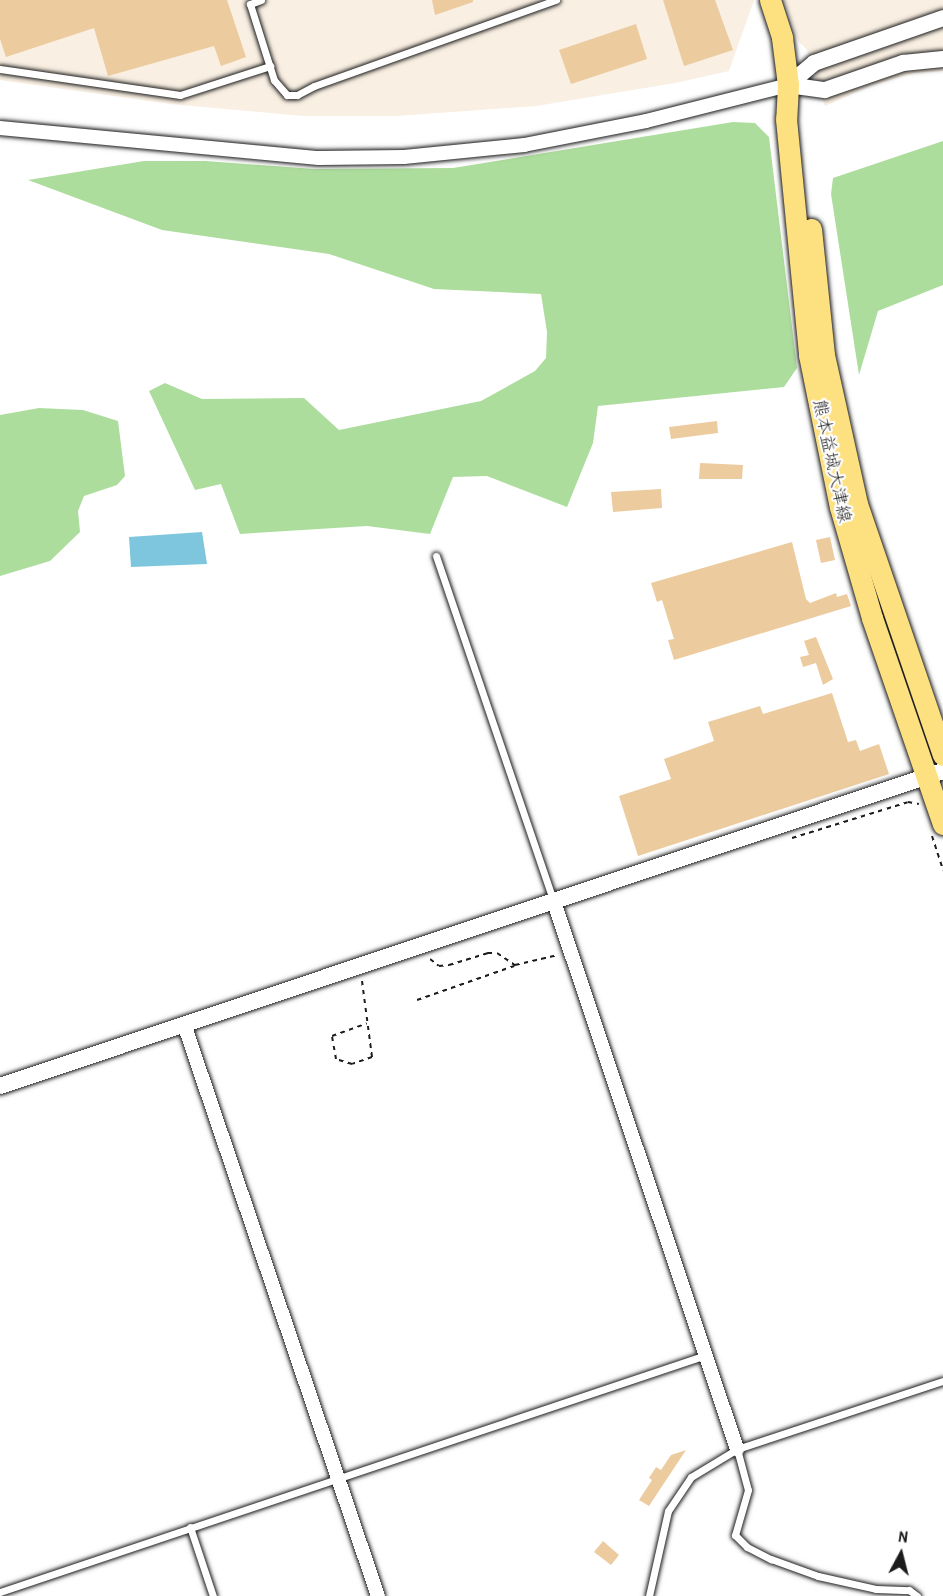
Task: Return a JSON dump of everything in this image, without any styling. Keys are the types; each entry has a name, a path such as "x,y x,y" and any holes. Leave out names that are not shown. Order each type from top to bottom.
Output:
{"main road":[{"name":"熊本益城大津線","path":"770,0 782,38 788,85 786,119 809,355 840,507 872,618 936,774 943,824"},
{"name":"熊本益城大津線","path":"788,85 800,113 824,355 857,504 943,755"}],"street":[{"path":"788,85 814,63 943,18"},
{"path":"0,128 318,158 404,157 524,145 646,121 788,85 825,90 903,63 943,59"},
{"path":"0,1086 936,774"},
{"path":"554,902 737,1449"},
{"path":"184,1024 378,1596"}],"lane":[{"path":"261,0 250,4 274,80 287,95 297,95 325,82 556,0"},
{"path":"0,69 180,95 270,66"},
{"path":"436,556 554,902"},
{"path":"0,1592 707,1355"},
{"path":"649,1596 668,1511 691,1477 737,1449 943,1381"},
{"path":"737,1449 748,1490 735,1535 747,1547 771,1559 818,1576 876,1590 909,1590 917,1596"},
{"path":"190,1527 213,1596"}],"path":[{"path":"422,946 432,962 439,966 488,953 497,953 515,965"},
{"path":"417,1000 515,965 553,955 571,955"},
{"path":"360,966 372,1057 352,1064 336,1059 332,1036 367,1023"}],"shaded area":[{"path":"0,0 754,0 729,71 675,83 536,106 397,116 303,116 171,104 0,80"},
{"path":"784,0 943,0 943,71 914,73 873,85 825,106 807,50 799,42"}],"green space":[{"path":"733,122 755,123 769,137 797,368 784,387 598,406 593,443 567,507 487,476 453,477 430,534 367,526 240,534 221,484 195,490 149,391 165,383 202,399 304,398 339,430 481,401 535,371 546,358 547,332 541,294 434,289 329,254 162,230 28,180 144,161 205,161 314,169 453,168"},
{"path":"943,141 943,285 878,311 859,375 831,194 833,178"},
{"path":"39,408 83,410 118,421 125,476 117,485 84,496 78,511 80,532 50,561 0,576 0,415"}],"water":[{"path":"202,532 207,564 131,567 129,537"}],"building":[{"path":"0,0 227,0 246,57 221,66 214,46 108,76 94,28 6,57 0,39"},
{"path":"432,0 473,0 473,2 435,15"},
{"path":"663,0 715,0 733,50 684,66"},
{"path":"636,24 647,59 571,84 559,50"},
{"path":"717,421 718,433 671,439 669,427"},
{"path":"700,463 743,465 742,479 699,479"},
{"path":"661,489 662,508 613,512 611,492"},
{"path":"830,537 835,560 821,563 816,540"},
{"path":"792,542 806,599 810,603 836,593 837,597 847,594 851,606 674,660 668,640 674,639 662,600 657,602 651,583"},
{"path":"816,637 833,679 823,685 816,663 803,667 800,657 809,655 804,641"},
{"path":"832,693 848,742 856,740 860,751 879,744 889,774 638,856 619,796 671,779 664,759 714,741 708,722 760,706 763,714"},
{"path":"686,1450 649,1506 639,1500 652,1480 649,1478 656,1467 661,1470 671,1455"},
{"path":"603,1541 619,1555 611,1565 594,1552"}]}
